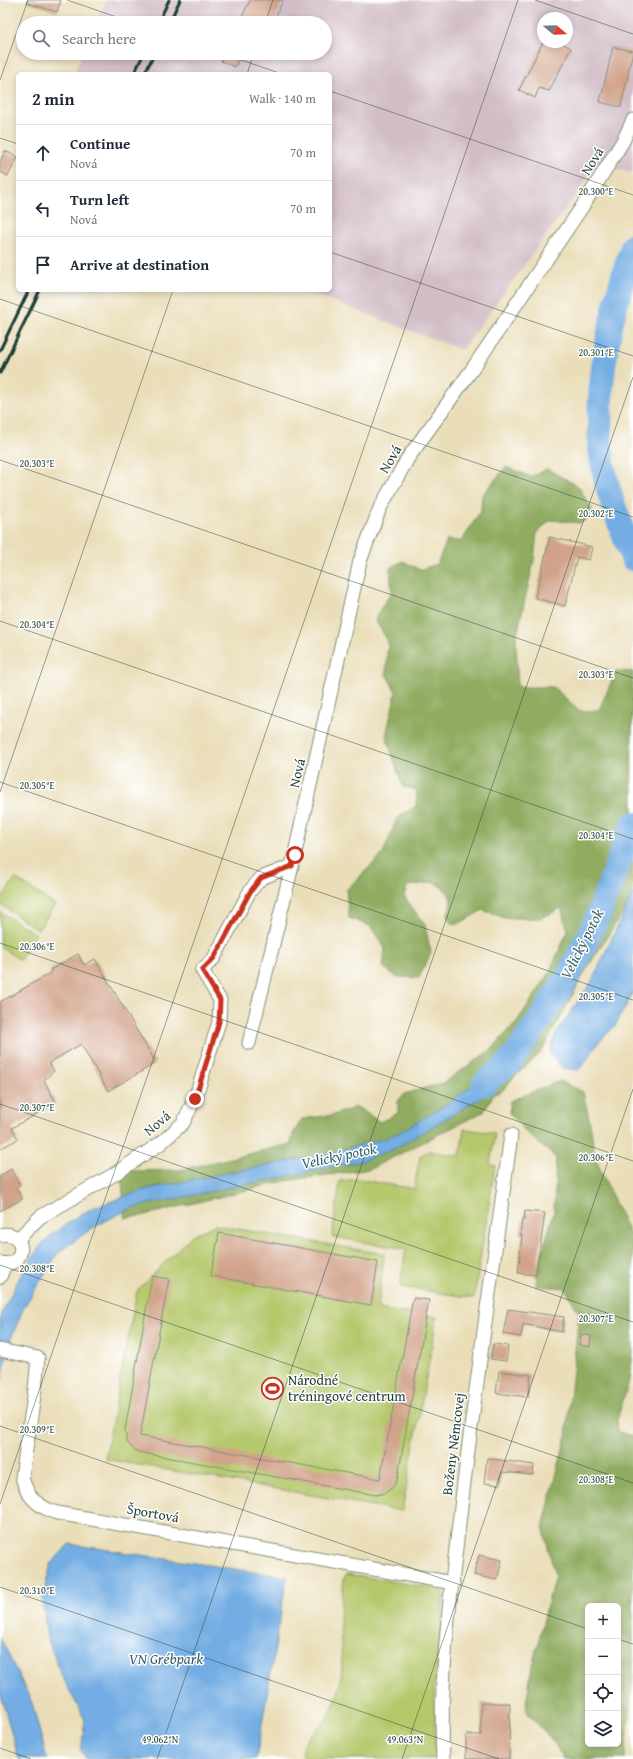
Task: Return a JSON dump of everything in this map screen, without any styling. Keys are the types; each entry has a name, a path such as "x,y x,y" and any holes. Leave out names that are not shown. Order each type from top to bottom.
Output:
{"street":[{"name":"Nová","path":"249,1043 292,866 360,561 380,508 408,458 471,371 582,206 623,141 633,120"},
{"name":"Nová","path":"18,1239 40,1217 113,1175 161,1143 183,1123 195,1099 219,1022 220,1000 202,970 214,958 250,892 261,878 292,866"},
{"name":"Boženy Němcovej","path":"443,1759 442,1691 452,1583 480,1350 511,1135"},
{"path":"0,1235 9,1234 18,1239 21,1248 19,1257 15,1261 3,1264 0,1277"},
{"name":"Športová","path":"0,1350 38,1358 22,1477 30,1497 45,1509 56,1513 452,1583"}],"shaded area":[{"path":"106,0 633,0 633,173 598,164 462,350 308,292 332,292 332,72 75,72 80,60 332,60 332,16 99,16"}],"green space":[{"path":"506,467 531,477 547,469 578,486 592,509 590,516 581,523 551,520 537,532 534,560 516,639 518,687 553,687 580,711 599,710 616,671 633,672 631,786 633,788 633,893 626,907 586,970 541,1053 513,1078 502,1091 494,1094 483,1112 370,1169 284,1181 141,1216 125,1218 122,1180 130,1171 180,1170 291,1144 293,1134 302,1119 333,1115 357,1107 380,1122 398,1113 398,1101 404,1094 443,1083 492,1049 518,1020 547,977 568,931 561,908 541,918 505,918 483,910 458,924 452,923 447,916 451,904 450,896 434,882 407,886 404,896 425,925 431,953 419,978 397,977 383,967 385,948 370,926 349,918 346,890 383,854 397,818 416,806 417,790 403,787 386,736 396,692 386,674 388,641 375,620 382,606 392,592 390,568 403,561 420,570 437,564 447,540 462,541 481,510 482,495"},
{"path":"15,878 55,905 38,930 0,904 0,901"},
{"path":"0,912 36,934 20,960 0,947"},
{"path":"560,1081 583,1092 590,1123 595,1158 633,1242 633,1353 630,1378 617,1420 618,1432 633,1436 633,1675 625,1759 563,1759 554,1742 525,1710 532,1666 555,1575 543,1527 566,1437 579,1313 565,1288 536,1286 537,1272 554,1211 556,1158 528,1134 509,1113 510,1101"},
{"path":"464,1129 495,1133 490,1164 495,1166 474,1298 400,1287 406,1249 332,1237 340,1181 358,1179 414,1189 420,1156 428,1151 460,1156"},
{"name":"Národné tréningové centrum","path":"215,1225 384,1254 378,1309 437,1317 402,1511 105,1459 137,1291 191,1236"},
{"path":"347,1574 438,1589 443,1593 444,1599 434,1693 436,1759 306,1759 302,1754 302,1749 307,1739 325,1721 330,1713 339,1690 342,1670 340,1609 344,1577"}],"water":[{"path":"633,893 633,993 615,1026 598,1043 583,1065 578,1070 562,1068 550,1053 555,1035 592,981"},
{"path":"504,1056 513,1064 479,1099 394,1149 361,1161 144,1205 129,1209 94,1227 58,1253 24,1307 10,1341 0,1388 0,1320 5,1306 25,1267 41,1245 51,1235 81,1214 95,1207 146,1189 330,1153 383,1139 398,1133 444,1106 475,1084"},
{"name":"VN Grébpark","path":"69,1544 287,1577 256,1759 86,1759 81,1751 85,1720 61,1674 47,1637 42,1598 51,1564"},
{"path":"0,1637 32,1703 47,1759 19,1759 0,1693"}],"building":[{"path":"27,0 61,0 57,12 27,3"},
{"path":"250,0 283,0 276,16 242,16"},
{"path":"613,47 633,51 621,107 600,102"},
{"path":"540,48 571,48 549,91 539,88 535,98 519,90"},
{"path":"222,60 238,60 235,67"},
{"path":"5,151 16,156 16,161 8,176 0,172 0,162"},
{"path":"550,537 592,547 589,560 577,557 565,606 535,598"},
{"path":"78,954 84,965 95,959 156,1063 108,1091 81,1044 49,1063 54,1071 44,1080 56,1103 12,1128 18,1139 0,1149 0,1002 51,973 50,970"},
{"path":"11,1169 20,1185 16,1187 22,1199 0,1211 0,1176"},
{"path":"525,1211 545,1213 536,1275 518,1273 522,1235 520,1235"},
{"path":"219,1233 378,1262 371,1305 211,1276"},
{"path":"152,1276 169,1279 140,1436 380,1479 413,1298 429,1300 397,1481 393,1487 385,1493 376,1495 138,1452 131,1447 127,1442 125,1430"},
{"path":"508,1309 564,1317 562,1332 523,1324 521,1337 503,1334"},
{"path":"581,1334 591,1336 590,1347 579,1345"},
{"path":"493,1344 508,1346 506,1361 491,1359"},
{"path":"499,1371 531,1375 528,1397 496,1393"},
{"path":"487,1458 534,1465 533,1475 502,1472 500,1485 484,1483"},
{"path":"479,1555 502,1560 497,1580 474,1575"},
{"path":"481,1703 510,1703 509,1759 466,1759 466,1735 481,1735"}],"waterway":[{"name":"Velický potok","path":"633,246 618,295 606,347 600,400 601,451 603,465 609,493 633,559"},
{"name":"Velický potok","path":"484,1084 511,1061 538,1023 570,973 597,918 633,824"}],"railway":[{"path":"161,16 169,0"},
{"path":"172,16 180,0"},
{"path":"135,72 141,60"},
{"path":"145,72 151,60"},
{"path":"0,350 28,292"},
{"path":"0,373 39,292"}],"place":[{"name":"Národné tréningové centrum","path":"272,1388"}],"route":[{"path":"195,1099 219,1022 220,1000 202,970 214,958 250,892 261,878 292,866 295,855"}]}
